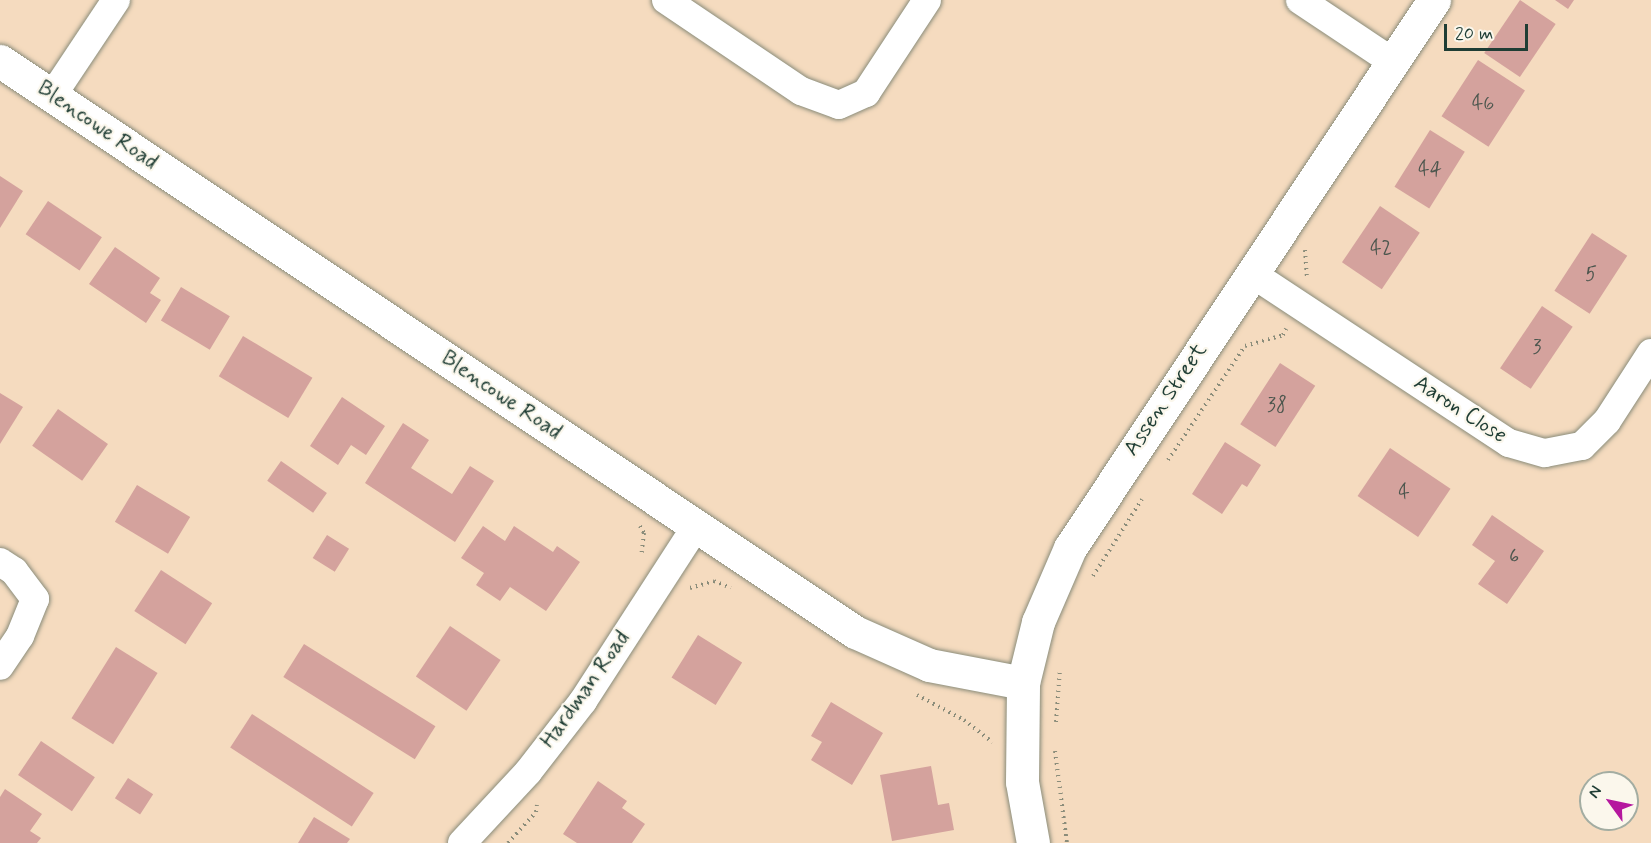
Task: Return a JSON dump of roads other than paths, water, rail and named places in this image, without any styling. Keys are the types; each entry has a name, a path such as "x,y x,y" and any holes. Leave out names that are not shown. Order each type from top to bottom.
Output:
{"street":[{"path":"52,96 116,0"},
{"path":"666,0 801,91 839,105 866,93 927,0"},
{"path":"1300,0 1392,62"},
{"name":"Assen Street","path":"1033,843 1022,782 1023,683 1038,622 1070,548 1434,0"},
{"name":"Blencowe Road","path":"0,61 855,632 929,665 1023,683"},
{"name":"Aaron Close","path":"1251,273 1509,443 1545,453 1582,446 1607,421 1651,353"},
{"name":"Hardman Road","path":"462,843 528,772 583,701 696,526"},
{"path":"0,562 14,571 35,599 20,636 0,666"}]}
